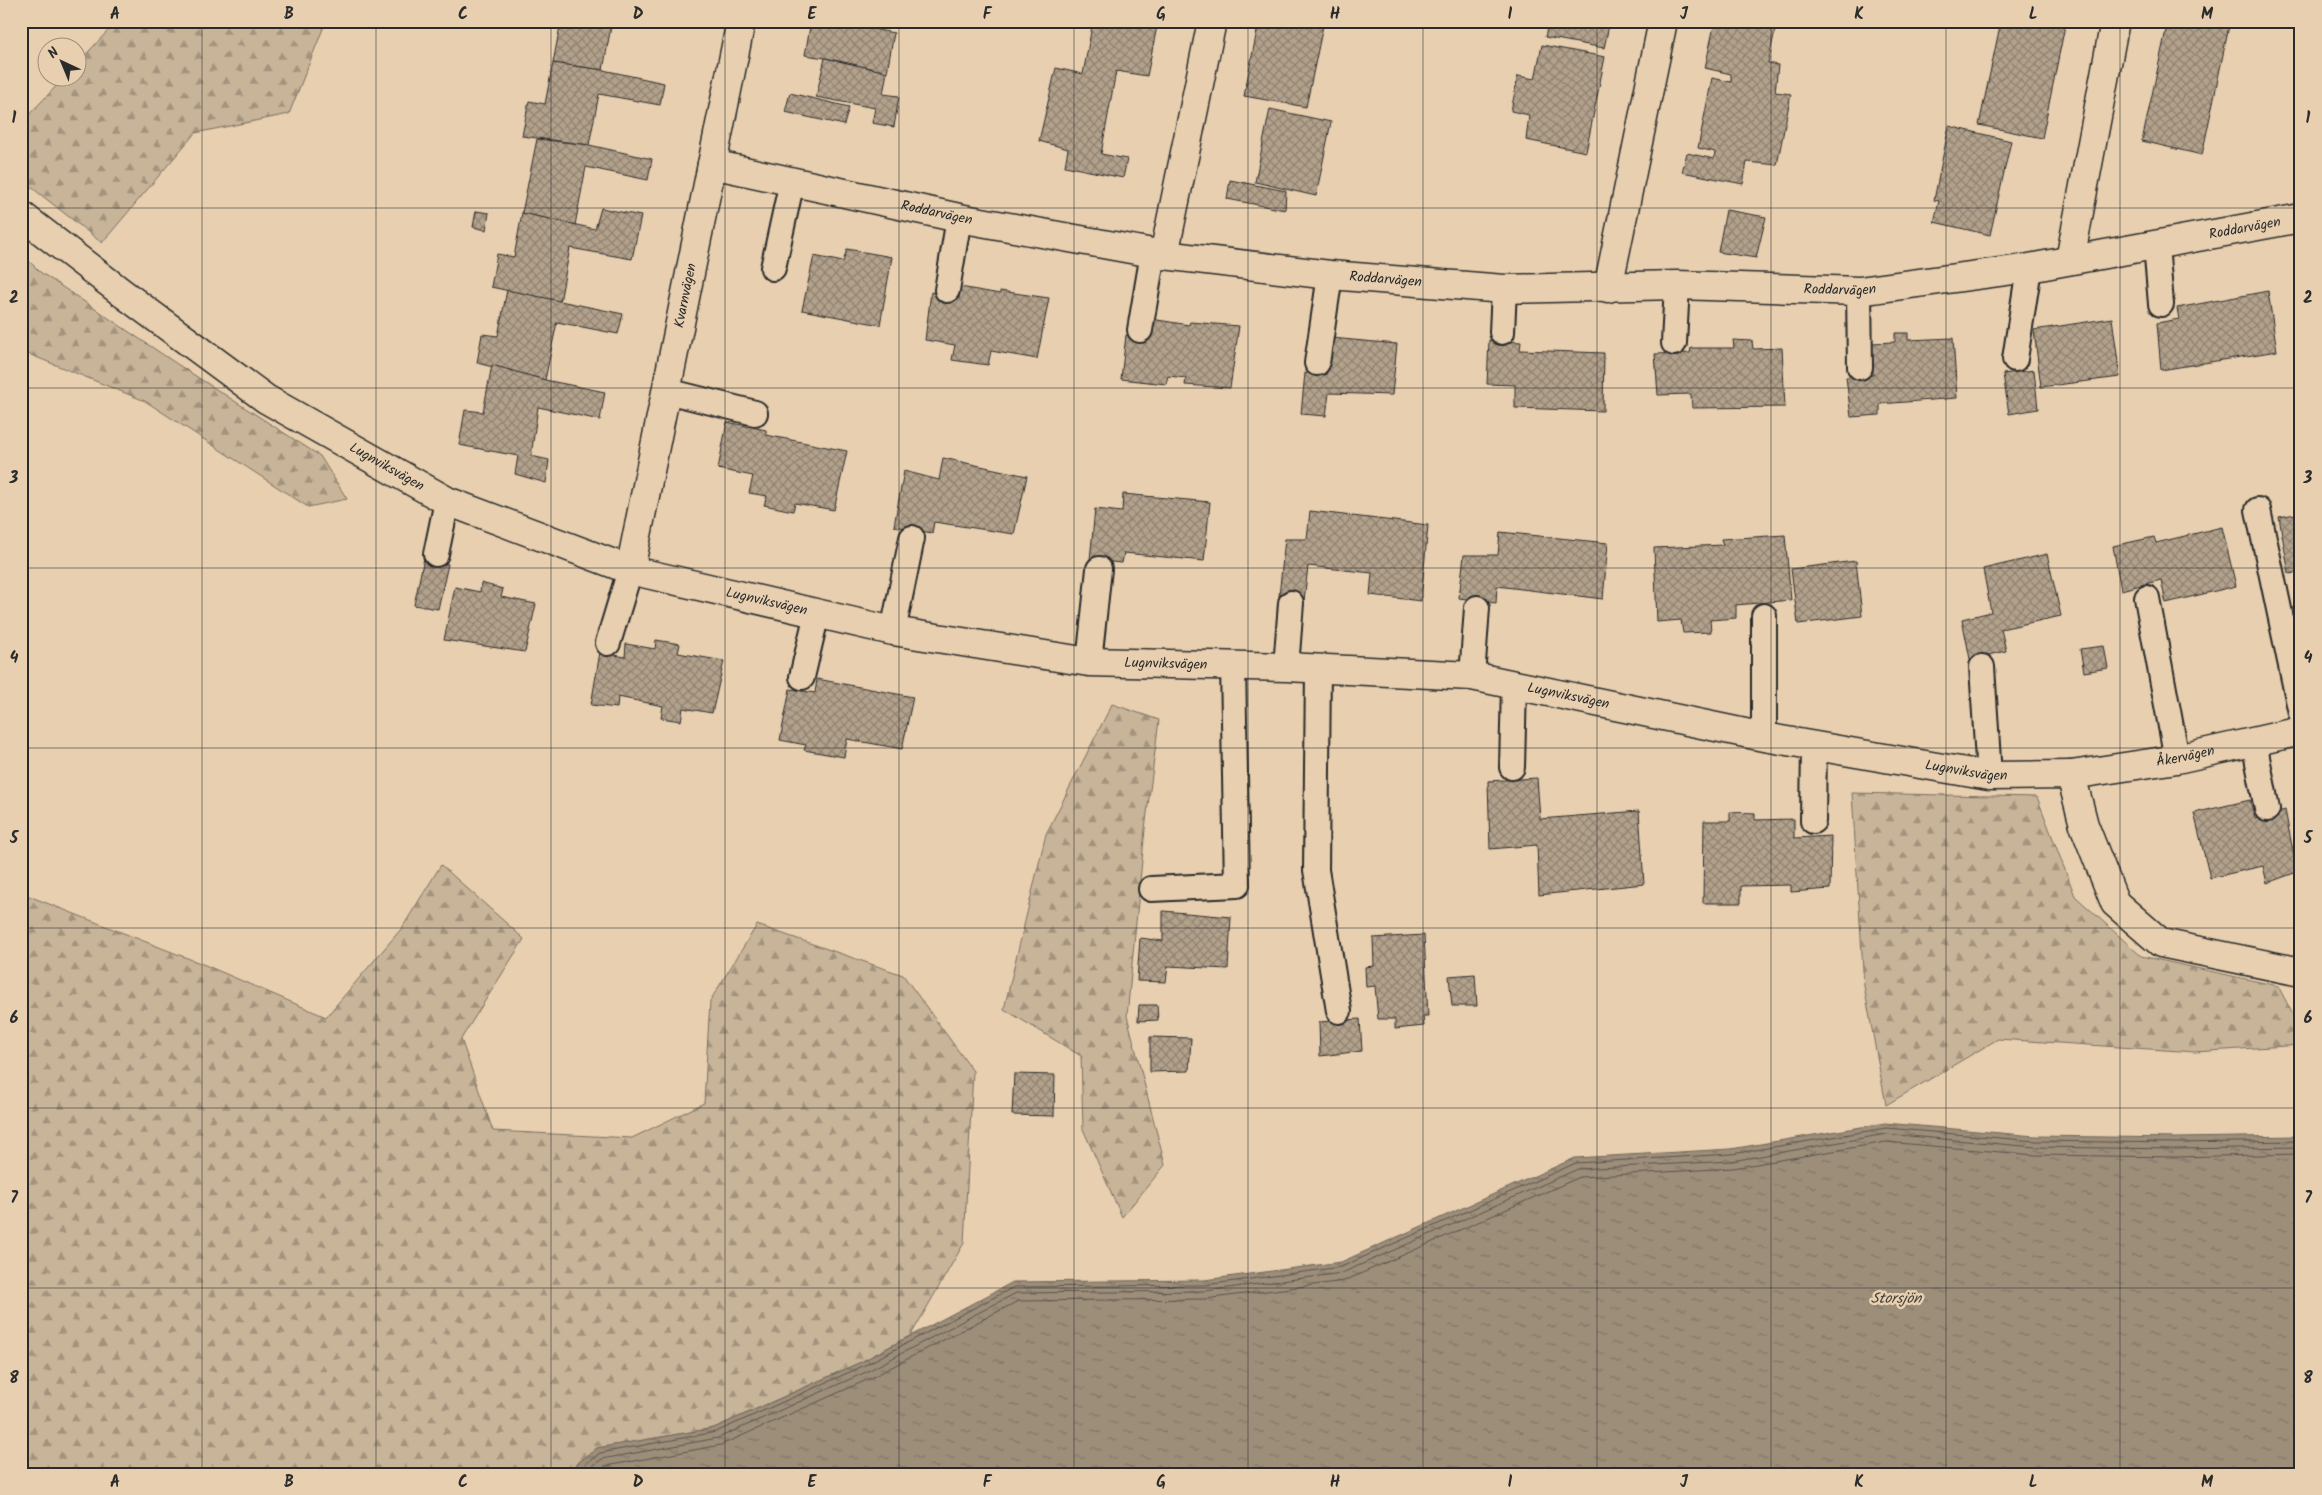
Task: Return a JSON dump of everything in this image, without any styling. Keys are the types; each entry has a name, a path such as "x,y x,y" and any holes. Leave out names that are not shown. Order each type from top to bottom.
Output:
{"street":[{"name":"Kvarnvägen","path":"630,570 741,21"},
{"path":"1158,254 1212,21"},
{"path":"1608,288 1663,21"},
{"path":"2070,260 2116,21"},
{"name":"Roddarvägen","path":"712,164 960,218 1158,254 1330,275 1504,289 1677,285 1859,291 2029,268 2301,218"},
{"name":"Lugnviksvägen","path":"21,215 120,292 266,399 447,501 630,570 893,631 1088,662 1286,666 1472,676 1764,736 1989,776 2070,776"},
{"name":"Åkervägen","path":"2070,776 2177,758 2301,731"},
{"path":"2070,776 2084,825 2115,903 2161,943 2301,972"}],"lane":[{"path":"774,268 792,182"},
{"path":"947,290 960,218"},
{"path":"2156,245 2161,304"},
{"path":"1140,330 1158,254"},
{"path":"2015,359 2029,268"},
{"path":"1317,363 1330,275"},
{"path":"1674,342 1677,285"},
{"path":"1502,332 1504,289"},
{"path":"1859,291 1860,367"},
{"path":"666,391 755,413"},
{"path":"436,554 447,501"},
{"path":"2258,510 2301,714"},
{"path":"893,631 912,538"},
{"path":"1088,662 1099,569"},
{"path":"608,643 630,570"},
{"path":"2147,598 2177,758"},
{"path":"1286,666 1291,603"},
{"path":"1472,676 1477,608"},
{"path":"802,677 817,613"},
{"path":"1764,616 1764,736"},
{"path":"1151,889 1237,885 1233,665"},
{"path":"1982,667 1989,776"},
{"path":"1318,668 1316,870 1338,1011"},
{"path":"1512,767 1514,685"},
{"path":"2254,742 2267,809"},
{"path":"1813,821 1814,745"}],"green space":[{"path":"117,21 326,21 289,114 195,133 102,243 21,179 21,123 54,88 88,88 88,52"},
{"path":"21,253 40,272 177,364 320,456 347,499 308,507 145,401 21,351"},
{"path":"1112,704 1159,720 1145,829 1127,1016 1165,1165 1122,1217 1083,1129 1081,1056 1004,1009 1046,834"},
{"path":"1852,793 2037,797 2075,896 2141,956 2278,986 2301,1030 2301,1045 2195,1052 1998,1039 1886,1105 1864,986"},
{"path":"441,865 524,939 461,1039 493,1131 632,1138 704,1103 710,1001 757,925 903,975 973,1071 964,1243 911,1335 861,1362 714,1428 597,1448 564,1474 21,1474 21,893 205,965 326,1017 402,928"}],"water":[{"name":"Storsjön","path":"1885,1123 2035,1136 2177,1138 2301,1136 2301,1474 564,1474 597,1448 714,1428 861,1362 1013,1282 1204,1280 1341,1262 1575,1158 1731,1149"}],"building":[{"path":"561,21 612,21 603,70 553,63"},
{"path":"646,21 677,21 677,27"},
{"path":"811,21 830,21 894,33 887,72 805,55"},
{"path":"1093,21 1158,21 1147,76 1116,71 1101,154 1127,159 1123,178 1065,166 1068,149 1039,141 1056,68 1083,74"},
{"path":"1259,21 1324,21 1306,107 1244,96"},
{"path":"1549,21 1610,21 1604,48 1545,37"},
{"path":"1715,21 1777,21 1768,63 1778,65 1775,92 1791,94 1777,165 1747,162 1743,184 1682,172 1687,153 1714,159 1715,152 1698,148 1712,78 1731,82 1731,74 1705,68"},
{"path":"2001,21 2066,21 2042,138 1979,125"},
{"path":"2168,21 2230,21 2202,155 2142,141"},
{"path":"1542,45 1605,57 1586,152 1526,140 1529,115 1511,111 1518,76 1535,79"},
{"path":"825,58 887,72 883,94 899,96 894,127 872,123 875,108 816,97"},
{"path":"553,63 603,70 664,83 660,105 599,94 589,145 522,136 529,101 545,104"},
{"path":"790,93 849,107 844,125 785,112"},
{"path":"1270,109 1331,122 1316,196 1255,182"},
{"path":"1949,126 2011,141 1990,235 1934,222 1939,201 1934,200"},
{"path":"537,139 589,145 652,159 648,180 586,167 575,225 522,213"},
{"path":"1230,180 1286,191 1285,210 1227,199"},
{"path":"601,208 641,216 632,259 570,248 560,302 491,287 497,254 514,257 522,213 595,229"},
{"path":"1726,210 1766,217 1756,258 1718,252"},
{"path":"476,211 489,213 486,230 473,227"},
{"path":"847,249 892,257 880,325 802,310 814,256 843,262"},
{"path":"960,287 1000,294 1000,291 1049,298 1037,359 991,351 988,365 952,360 955,345 925,340 931,292 959,299"},
{"path":"507,290 623,314 618,334 557,322 545,380 477,363 482,334 498,336"},
{"path":"2268,291 2277,351 2161,370 2157,323 2179,319 2177,308"},
{"path":"2112,318 2120,377 2041,387 2034,330"},
{"path":"1151,319 1189,325 1190,322 1239,326 1230,388 1185,385 1186,378 1168,376 1166,384 1121,379 1126,335 1147,338"},
{"path":"1895,333 1908,333 1908,340 1953,338 1957,398 1880,404 1880,415 1851,417 1846,377 1873,375 1871,343 1895,342"},
{"path":"1331,338 1397,344 1392,395 1329,393 1326,416 1301,414 1305,373 1326,375"},
{"path":"1489,340 1521,342 1520,350 1604,353 1603,411 1515,408 1515,385 1487,384"},
{"path":"1733,340 1752,341 1753,349 1782,348 1785,407 1692,408 1691,394 1658,395 1655,354 1690,353 1691,348 1734,348"},
{"path":"492,365 545,380 605,392 600,420 538,407 531,456 549,460 546,483 515,474 518,456 459,445 465,410 483,412"},
{"path":"2034,370 2038,409 2009,414 2003,374"},
{"path":"727,422 766,430 766,435 847,451 834,510 795,503 793,511 764,505 767,496 749,493 753,476 718,469"},
{"path":"943,458 1027,476 1014,534 934,522 932,533 894,526 904,471 939,480"},
{"path":"1123,494 1210,502 1204,561 1124,553 1122,563 1090,560 1095,509 1122,512"},
{"path":"1310,511 1428,525 1421,601 1370,595 1372,573 1308,566 1304,601 1279,596 1285,539 1307,539"},
{"path":"2301,513 2301,572 2289,574 2279,517"},
{"path":"2222,527 2236,586 2166,603 2161,580 2121,590 2113,546 2154,537 2156,543"},
{"path":"1500,532 1608,543 1603,599 1497,586 1496,603 1459,598 1464,555 1498,555"},
{"path":"1785,535 1791,600 1736,605 1736,618 1710,620 1711,632 1683,633 1681,620 1657,622 1654,548 1723,545 1721,539"},
{"path":"2047,554 2061,616 2001,629 2006,651 1970,659 1962,619 1991,612 1983,569"},
{"path":"424,558 448,564 438,609 414,605"},
{"path":"1856,561 1862,616 1798,624 1791,569"},
{"path":"481,583 503,589 501,597 536,604 525,652 444,640 455,587 480,592"},
{"path":"656,640 680,644 678,653 724,661 712,713 683,708 681,721 661,718 663,706 618,697 617,708 591,705 600,652 625,657 626,644 655,649"},
{"path":"2104,646 2108,668 2084,672 2080,649"},
{"path":"817,679 913,697 902,749 847,739 844,757 804,750 806,745 780,740 790,689 815,693"},
{"path":"1537,778 1540,819 1639,811 1644,884 1539,895 1537,845 1490,849 1488,781"},
{"path":"2250,800 2255,819 2285,810 2297,872 2267,883 2263,866 2210,878 2194,813"},
{"path":"1730,812 1755,813 1755,820 1794,819 1794,838 1831,836 1830,889 1791,892 1791,885 1741,886 1741,903 1703,903 1704,821 1730,821"},
{"path":"1163,911 1231,917 1228,969 1168,966 1166,982 1137,981 1140,938 1163,941"},
{"path":"1424,935 1428,1016 1423,1016 1424,1026 1395,1029 1395,1019 1378,1019 1375,986 1366,987 1365,967 1374,966 1373,938"},
{"path":"1475,974 1477,1006 1452,1006 1449,976"},
{"path":"1139,1005 1157,1005 1158,1020 1138,1021"},
{"path":"1360,1019 1362,1051 1320,1056 1319,1022"},
{"path":"1150,1037 1191,1038 1189,1071 1150,1072"},
{"path":"1014,1074 1055,1075 1054,1116 1012,1115"}]}
